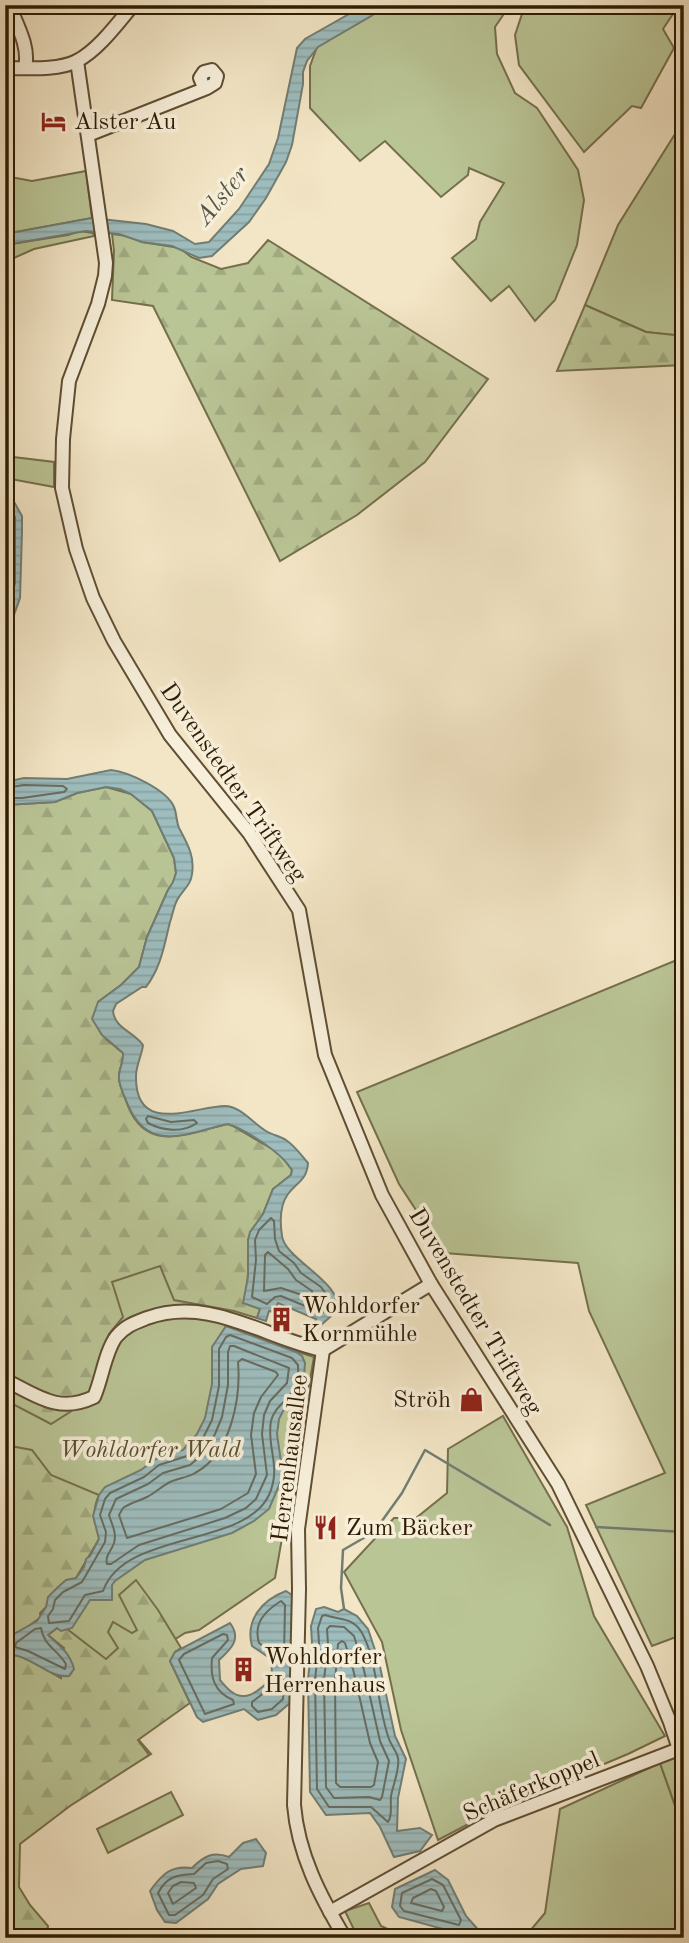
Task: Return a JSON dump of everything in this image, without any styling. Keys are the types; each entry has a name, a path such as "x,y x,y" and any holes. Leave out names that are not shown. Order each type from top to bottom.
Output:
{"street":[{"path":"9,5 26,48 28,58 25,68"},
{"path":"5,68 51,67 77,61 101,41 133,5"},
{"name":"Duvenstedter Triftweg","path":"77,61 105,251 105,276 69,381 63,439 62,488 76,549 93,598 114,641 170,735 249,833 299,909 325,1055 382,1195 431,1284 558,1485 647,1666 684,1764"},
{"path":"88,135 206,88"},
{"path":"5,1380 59,1405 77,1405 94,1397 102,1380 108,1353 115,1338 127,1325 155,1315 174,1312 194,1312 241,1321 323,1350 431,1284"},
{"name":"Herrenhausallee","path":"323,1350 298,1529 299,1590 293,1795 297,1835 314,1881 345,1938"},
{"name":"Schäferkoppel","path":"330,1912 494,1820 679,1749"}],"green space":[{"path":"385,5 510,5 495,27 497,54 515,93 537,108 578,170 584,200 577,245 555,300 535,321 509,286 491,301 452,258 476,239 480,222 504,183 469,168 468,175 441,197 385,141 360,161 310,108 310,66 317,47"},
{"path":"525,5 664,5 673,14 663,29 674,48 641,108 632,106 584,152 519,65 515,35"},
{"path":"675,134 684,138 684,336 646,332 585,305 618,225"},
{"path":"86,171 92,218 5,234 5,176 32,181"},
{"path":"80,231 93,233 94,236 34,249 5,262 5,245"},
{"path":"112,234 180,248 191,257 221,269 248,263 268,240 488,379 425,462 357,515 280,561 153,306 112,300"},
{"path":"585,305 646,332 684,336 684,365 557,371"},
{"path":"5,456 54,462 54,487 5,478"},
{"name":"Wohldorfer Wald","path":"106,787 131,794 152,811 174,858 176,873 147,937 139,967 98,1002 106,1039 123,1053 119,1079 128,1106 136,1121 147,1131 158,1135 185,1135 228,1124 279,1153 292,1170 291,1175 273,1189 248,1240 247,1287 260,1309 257,1318 174,1300 160,1266 112,1282 123,1317 109,1334 97,1378 87,1399 51,1424 5,1400 5,805 55,802 77,793"},
{"name":"Wohldorfer Wald","path":"5,813 80,1018 229,1297 233,1331 314,1357 275,1578 199,1630 185,1633 174,1640 191,1697 137,1738 151,1754 18,1835 14,1892 45,1938 5,1938"},
{"path":"684,957 684,1634 652,1646 586,1505 665,1473 589,1311 578,1263 444,1253 399,1184 357,1092"},
{"path":"503,1416 567,1527 594,1616 665,1736 497,1809 438,1840 401,1730 382,1642 344,1572 394,1518 416,1518 447,1493 448,1449"},
{"name":"Wohldorfer Wald","path":"5,1445 32,1450 51,1475 99,1495 95,1514 99,1539 76,1578 40,1613 41,1617 5,1639"},
{"path":"136,1580 181,1648 170,1661 190,1703 138,1740 149,1755 70,1806 20,1844 19,1887 48,1926 47,1938 14,1938 5,1929 5,1665 14,1655 24,1657 61,1678 64,1648 48,1635 57,1628 67,1629 106,1659 118,1648 108,1632 113,1622 132,1633 137,1630 119,1595"},
{"path":"675,1756 684,1783 684,1831 660,1763"},
{"path":"660,1763 684,1831 684,1938 524,1938 545,1913 560,1809"},
{"path":"171,1792 183,1815 108,1853 97,1829"},
{"path":"369,1903 381,1926 407,1938 358,1938 345,1911"}],"water":[{"path":"365,5 385,5 318,47 307,61 292,145 286,162 249,222 212,256 199,258 172,246 142,242 119,234 86,231 5,245 5,234 92,218 146,224 173,231 195,244 209,242 239,209 269,164 278,138 297,48 305,39"},
{"path":"5,486 22,516 22,531 20,598 5,640"},
{"path":"111,770 147,783 164,794 174,807 192,861 190,881 176,902 155,972 146,987 116,1004 113,1011 117,1022 143,1045 136,1072 138,1095 145,1106 156,1112 169,1114 225,1106 236,1109 266,1131 289,1142 308,1163 304,1177 283,1203 281,1231 293,1254 325,1282 337,1301 334,1313 320,1327 314,1325 316,1319 278,1303 274,1312 269,1311 266,1321 257,1318 260,1309 243,1303 248,1277 250,1232 263,1214 273,1189 291,1175 292,1170 287,1163 264,1143 228,1124 185,1135 159,1135 147,1130 137,1120 120,1086 123,1053 102,1035 92,1019 98,1002 139,967 147,937 176,873 174,858 152,811 131,794 106,787 77,793 55,802 5,805 5,782 24,778 67,779"},
{"path":"226,1326 296,1352 302,1356 305,1363 303,1391 283,1411 279,1419 277,1434 283,1476 269,1509 232,1533 145,1560 115,1581 112,1585 112,1600 90,1600 72,1628 61,1631 57,1628 48,1635 70,1658 74,1669 69,1676 55,1674 14,1655 5,1665 5,1639 37,1621 46,1607 48,1597 66,1580 76,1578 84,1567 99,1539 93,1516 99,1495 105,1487 141,1470 156,1459 183,1450 197,1434 205,1418 212,1384 212,1347"},
{"path":"286,1591 292,1595 291,1702 276,1715 258,1720 244,1709 203,1722 197,1717 170,1661 175,1652 230,1623 235,1639 231,1648 219,1660 220,1680 239,1696 255,1692 269,1679 272,1670 271,1659 252,1646 250,1637 253,1620 263,1606"},
{"path":"324,1607 338,1612 344,1609 357,1616 368,1629 379,1662 395,1736 406,1759 398,1798 397,1831 420,1828 432,1835 420,1851 394,1857 370,1813 326,1815 310,1792 308,1679 311,1626 316,1609"},
{"path":"256,1839 266,1853 263,1866 241,1869 218,1884 208,1899 176,1923 165,1922 150,1891 163,1875 173,1869 192,1868 209,1856 218,1854 229,1857 243,1843"},
{"path":"435,1870 448,1880 466,1916 481,1933 472,1937 399,1917 392,1907 395,1889"}],"waterway":[{"path":"344,1609 341,1588 343,1550 374,1532 402,1493 425,1450 550,1525"},
{"path":"596,1527 684,1532"}],"place":[{"name":"Alster Au","path":"54,121"},
{"name":"Wohldorfer Kornmühle","path":"282,1319"},
{"name":"Ströh","path":"471,1399"},
{"name":"Zum Bäcker","path":"326,1527"},
{"name":"Wohldorfer Herrenhaus","path":"244,1670"}],"water label":[{"name":"Alster","path":"221,195"}]}
